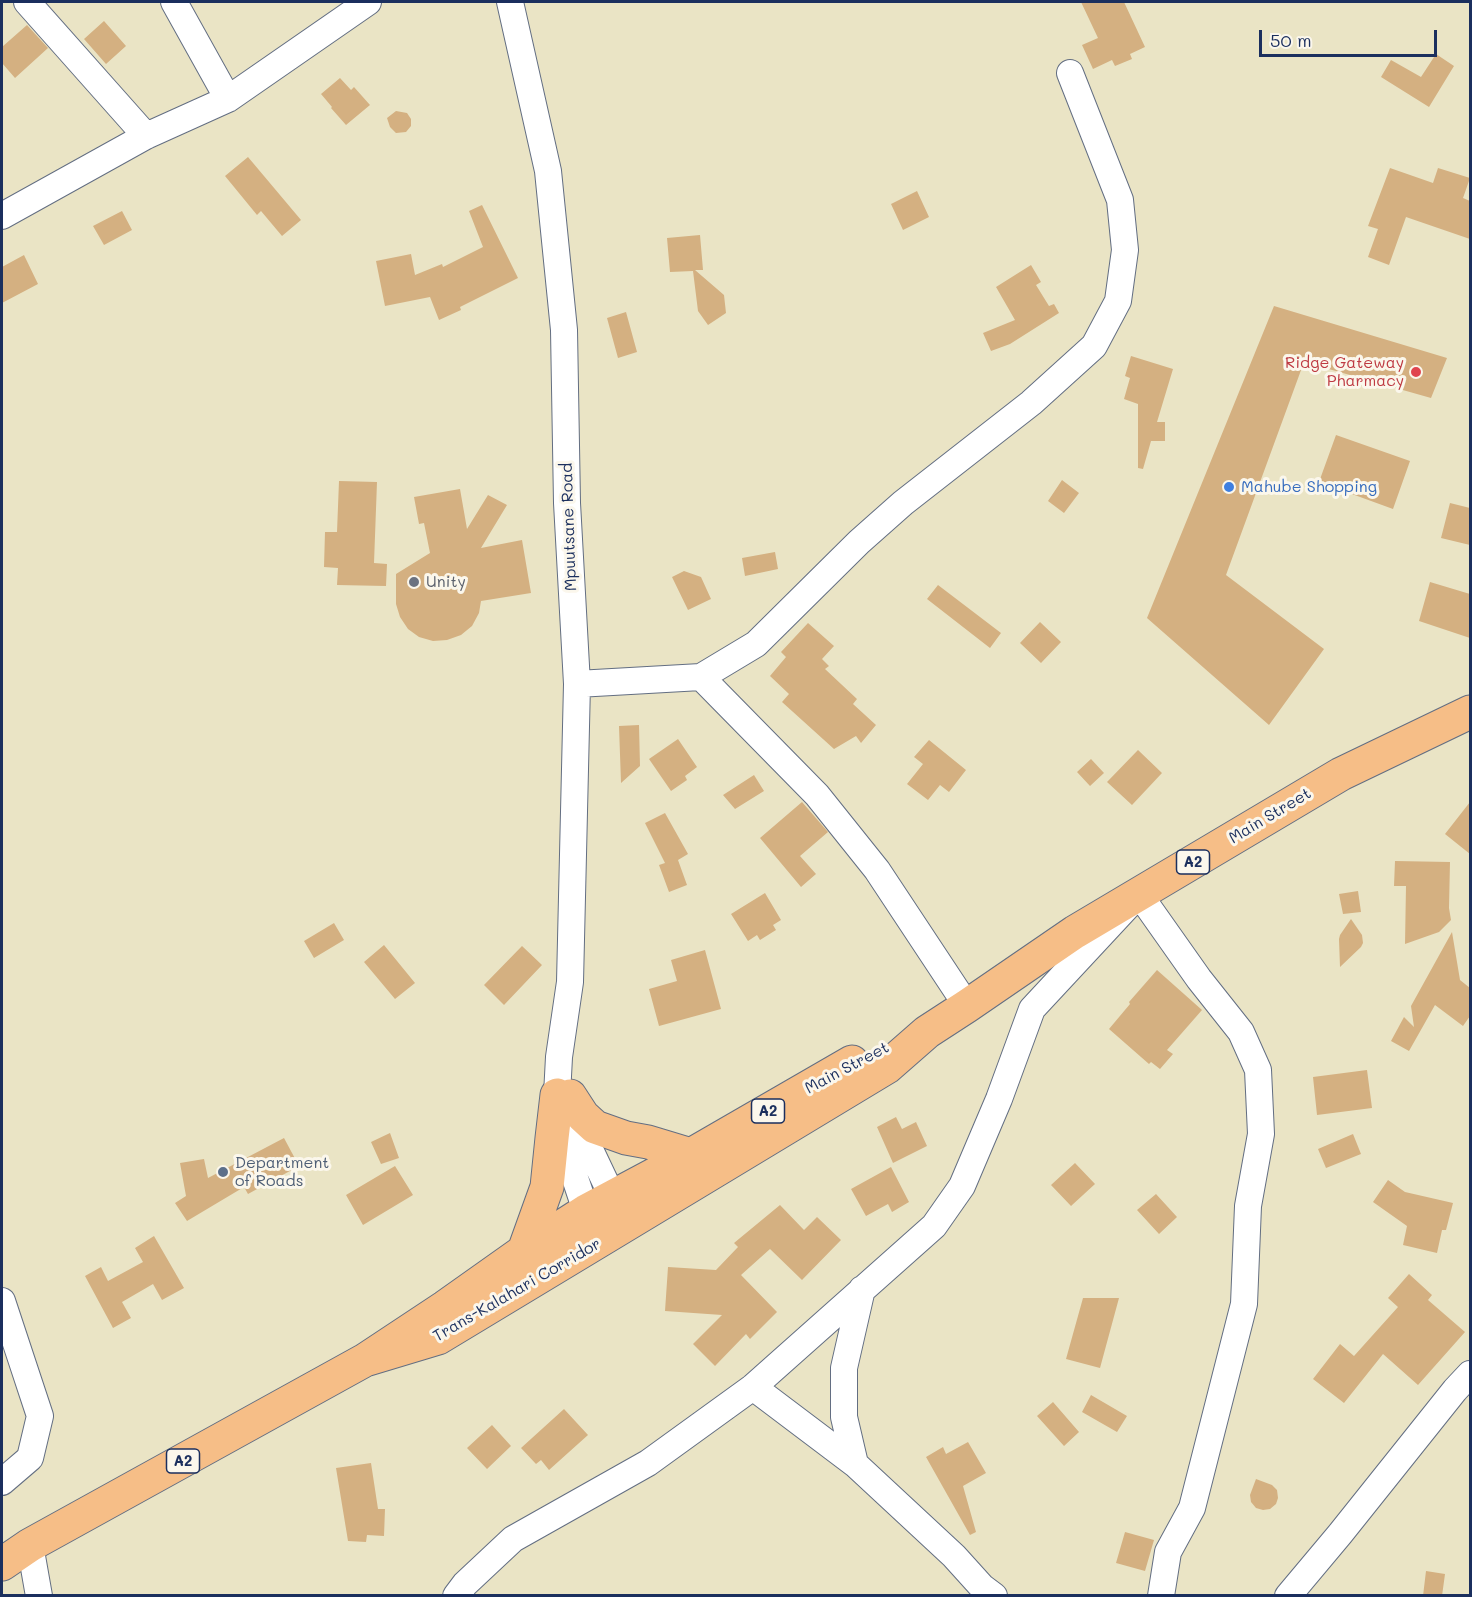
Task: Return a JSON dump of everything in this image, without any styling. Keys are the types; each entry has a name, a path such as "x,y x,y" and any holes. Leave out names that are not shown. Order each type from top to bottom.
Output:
{"highway":[{"name":"Main Street","path":"631,1223 887,1067 927,1032 1075,932 1341,774 1470,712"},
{"name":"Main Street","path":"599,1204 691,1155 876,1049 927,1032"},
{"path":"564,1096 595,1127 626,1138 691,1155"},
{"path":"524,1251 547,1187 552,1138 564,1096"},
{"name":"Trans-Kalahari Corridor","path":"2,1564 30,1545 365,1360 524,1251 599,1204"},
{"name":"Trans-Kalahari Corridor","path":"365,1360 438,1338 631,1223"}],"street":[{"path":"27,2 146,136"},
{"path":"174,2 228,99"},
{"path":"2,216 146,136 228,99 368,2"},
{"name":"Mpuutsane Road","path":"510,2 548,171 564,330 567,503 577,684 570,982 559,1057 564,1096 585,1139 599,1204 600,1241"},
{"path":"577,684 701,677 756,644 903,503 1031,403 1094,346 1118,301 1125,250 1120,200 1070,72"},
{"path":"701,677 817,795 877,870 967,1006"},
{"path":"456,1596 465,1584 513,1539 648,1463 753,1387 934,1226 962,1186 999,1099 1032,1009 1139,894 1199,979 1241,1032 1258,1070 1261,1124 1248,1206 1244,1304 1192,1508 1168,1552 1161,1596"},
{"name":"Mpuutsane Road","path":"599,1204 631,1223"},
{"path":"855,1464 844,1417 844,1368 861,1289"},
{"path":"2,1301 10,1346 40,1416 30,1458 2,1482"},
{"path":"1288,1596 1470,1374"},
{"path":"753,1387 855,1464 994,1596"},
{"path":"30,1545 39,1596"}],"building":[{"path":"1081,2 1124,2 1145,47 1130,54 1132,59 1115,66 1112,60 1093,69 1082,45 1098,38"},
{"path":"104,21 126,46 106,64 84,39"},
{"path":"27,25 48,48 15,78 2,63 2,47"},
{"path":"1436,54 1454,66 1429,107 1381,77 1391,60 1421,77"},
{"path":"340,78 351,90 354,87 370,105 346,125 321,94"},
{"path":"396,111 407,113 411,119 411,126 406,132 396,133 390,127 387,118"},
{"path":"248,157 301,220 282,236 261,211 257,215 225,176"},
{"path":"1390,168 1433,183 1438,168 1470,178 1463,198 1470,201 1470,239 1406,217 1389,265 1368,257 1378,229 1368,226"},
{"path":"917,191 929,217 903,230 891,204"},
{"path":"482,205 518,278 439,320 430,297 385,306 376,261 411,254 415,275 442,264 443,267 483,247 469,211"},
{"path":"122,211 132,230 104,245 93,226"},
{"path":"700,235 703,270 695,270 724,295 726,313 708,325 698,311 693,271 670,272 667,238"},
{"path":"24,255 38,284 2,303 2,267"},
{"path":"1031,265 1041,282 1036,285 1049,306 1054,304 1059,313 1010,344 991,351 983,333 1015,320 996,287"},
{"name":"Mahube Shopping","path":"1274,306 1447,358 1431,398 1304,362 1226,575 1324,649 1269,725 1147,618"},
{"path":"626,312 637,352 618,358 607,318"},
{"path":"1131,356 1173,369 1157,422 1165,422 1165,441 1151,441 1143,469 1138,468 1138,404 1124,399 1130,378 1125,376"},
{"path":"1336,435 1410,461 1393,509 1319,482"},
{"path":"1062,480 1079,493 1064,513 1048,501"},
{"path":"339,481 377,482 374,563 387,564 386,586 337,585 338,568 324,567 325,532 337,532"},
{"path":"460,489 467,529 488,495 507,505 481,548 522,540 531,593 481,601 479,613 472,626 461,635 447,640 433,641 419,637 408,629 400,617 396,604 396,574 430,553 424,523 419,524 414,497"},
{"path":"1450,503 1470,508 1470,545 1441,538"},
{"path":"775,552 778,569 745,576 742,558"},
{"path":"684,571 701,577 711,599 688,610 672,577"},
{"path":"1430,582 1470,594 1470,638 1419,621"},
{"path":"938,585 1001,633 990,648 927,599"},
{"path":"1040,622 1061,642 1041,663 1020,643"},
{"path":"808,623 834,646 822,659 829,666 825,669 857,699 853,704 876,725 861,743 856,736 834,749 782,702 789,694 770,676 786,657 781,652"},
{"path":"639,725 640,766 621,783 619,726"},
{"path":"678,739 697,767 685,776 687,780 671,791 649,759"},
{"path":"929,740 966,770 949,792 940,785 928,800 907,784 923,764 914,757"},
{"path":"1138,750 1162,773 1132,805 1107,782"},
{"path":"1091,759 1104,773 1090,786 1077,772"},
{"path":"754,775 764,791 735,809 723,795"},
{"path":"802,802 828,832 800,856 816,874 801,887 760,838"},
{"path":"1470,802 1470,854 1445,834"},
{"path":"665,813 688,854 678,860 687,885 669,892 659,865 665,863 645,823"},
{"path":"1395,861 1450,862 1451,920 1439,932 1405,944 1406,886 1394,886"},
{"path":"1358,891 1361,912 1343,914 1339,894"},
{"path":"765,893 781,920 773,925 776,930 760,940 757,935 748,941 731,914"},
{"path":"1351,919 1362,935 1363,943 1340,967 1339,939"},
{"path":"334,923 344,940 314,958 304,941"},
{"path":"1452,932 1460,980 1470,988 1470,1016 1463,1026 1435,1005 1409,1051 1391,1041 1404,1017 1414,1027 1411,1006"},
{"path":"384,945 415,983 395,999 364,962"},
{"path":"522,946 542,965 504,1005 484,985"},
{"path":"705,950 721,1009 659,1026 649,989 677,981 671,960"},
{"path":"1157,970 1202,1010 1167,1050 1173,1054 1160,1069 1151,1062 1149,1064 1109,1029"},
{"path":"1367,1070 1372,1108 1317,1115 1313,1077"},
{"path":"896,1117 902,1129 916,1122 927,1146 893,1163 877,1127"},
{"path":"390,1133 399,1158 381,1164 371,1142"},
{"path":"1353,1134 1361,1154 1326,1168 1318,1149"},
{"path":"284,1138 299,1166 248,1194 244,1187 187,1221 175,1203 186,1196 180,1163 204,1159 208,1178"},
{"path":"1075,1163 1095,1184 1071,1206 1051,1185"},
{"path":"395,1166 413,1195 363,1225 346,1195"},
{"path":"891,1167 909,1202 892,1212 888,1204 866,1216 851,1189"},
{"path":"1388,1180 1405,1192 1453,1203 1446,1230 1442,1230 1437,1253 1403,1245 1407,1226 1373,1202"},
{"path":"1156,1194 1177,1217 1159,1234 1137,1210"},
{"path":"780,1205 804,1230 817,1217 841,1240 802,1280 770,1249 741,1275 777,1312 750,1339 746,1334 715,1366 693,1344 722,1315 665,1311 668,1267 716,1270 738,1247 734,1243"},
{"path":"154,1236 184,1288 162,1300 153,1284 122,1302 131,1318 113,1328 85,1276 101,1267 108,1281 143,1262 135,1248"},
{"path":"1409,1274 1432,1295 1428,1300 1465,1332 1418,1385 1383,1354 1344,1403 1313,1379 1340,1344 1354,1356 1398,1307 1388,1298"},
{"path":"1083,1298 1119,1298 1100,1368 1066,1359"},
{"path":"1091,1395 1127,1416 1117,1432 1082,1412"},
{"path":"1053,1402 1079,1432 1064,1446 1037,1416"},
{"path":"564,1409 588,1435 549,1470 541,1460 536,1464 521,1448"},
{"path":"492,1425 511,1446 487,1469 467,1448"},
{"path":"968,1442 986,1473 963,1486 976,1532 970,1535 926,1457 943,1447 946,1454"},
{"path":"371,1463 378,1509 385,1509 384,1536 367,1535 366,1542 348,1541 336,1468"},
{"path":"1256,1479 1272,1485 1277,1490 1276,1504 1270,1509 1256,1508 1251,1502 1250,1495"},
{"path":"1125,1532 1154,1540 1145,1571 1116,1563"},
{"path":"1426,1571 1445,1574 1442,1596 1423,1596"}],"place":[{"name":"Ridge Gateway Pharmacy","path":"1416,372"},
{"name":"Mahube Shopping","path":"1229,487"},
{"name":"Unity","path":"414,582"},
{"name":"Department of Roads","path":"223,1172"}]}
